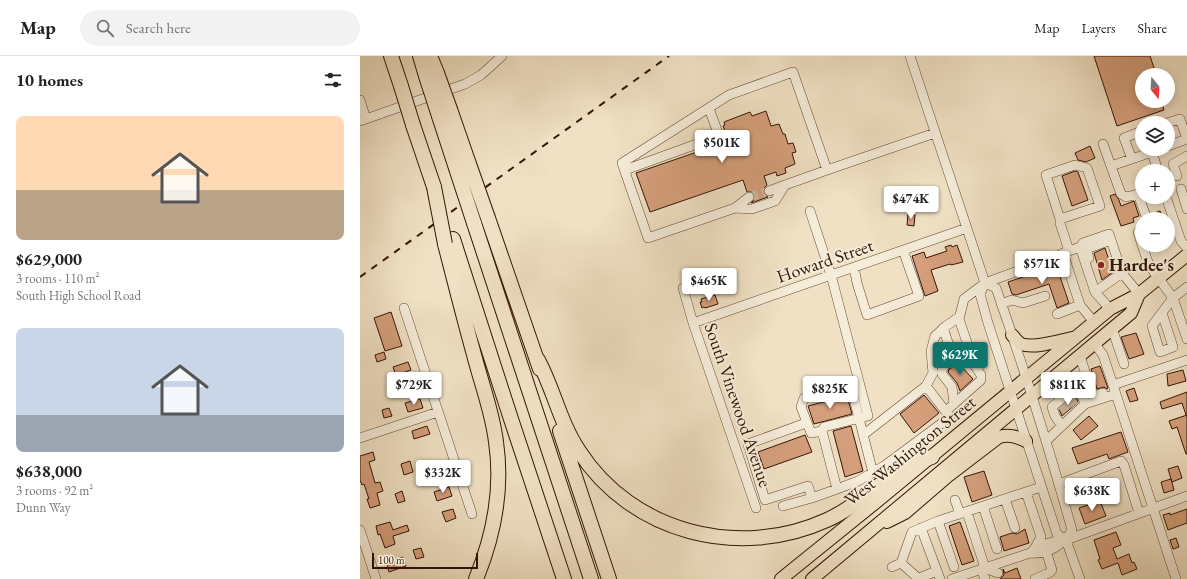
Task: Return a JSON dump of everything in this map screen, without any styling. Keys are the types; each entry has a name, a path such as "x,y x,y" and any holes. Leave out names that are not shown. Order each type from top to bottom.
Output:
{"highway":[{"path":"391,56 434,187 449,242 496,442 499,480 496,514 488,549 476,579"},
{"path":"420,56 432,75"},
{"path":"430,56 432,75 445,114 463,166 488,218 538,360 543,380 609,579"},
{"path":"463,166 474,223 591,579"},
{"path":"449,242 510,416 564,579"},
{"path":"538,360 548,378 560,416 589,465 612,489 632,505 672,526 687,531 715,537 740,539 764,538 800,531 846,510 904,467 932,456"}],"main road":[{"name":"West Washington Street","path":"781,579 1110,309 1139,294 1187,255"},
{"name":"West Washington Street","path":"812,579 1131,313 1139,294"},
{"path":"1012,335 1022,344 1033,346 1075,337"},
{"path":"870,530 906,513 948,476 999,437 1005,435 1013,436 1026,441"}],"street":[{"path":"360,100 363,120 465,84 481,75 502,56"},
{"path":"910,56 985,282 980,294 1026,441 1058,534 1066,540 1080,579"},
{"path":"749,197 735,208 648,238 622,163 729,96 793,72 827,170"},
{"path":"625,170 719,136 709,108"},
{"path":"1175,121 1180,119 1187,139 1175,143"},
{"path":"769,191 935,132"},
{"path":"1132,159 1124,138 1135,134"},
{"path":"1103,144 1121,194 1126,197 1138,194 1144,212"},
{"path":"1111,166 1141,156"},
{"path":"1176,176 1173,164 1187,156"},
{"path":"1060,219 1100,206 1087,168 1075,165 1046,175 1060,219 1066,252 1080,305 1094,322"},
{"path":"735,208 752,209 775,201 785,185"},
{"path":"1184,194 1187,209"},
{"path":"1168,204 1181,241 1187,248"},
{"path":"810,211 831,275 863,417 863,435 873,472"},
{"name":"Howard Street","path":"693,323 967,228"},
{"path":"783,506 812,498 858,481 884,466 948,414 954,404 981,380 981,375 975,366 959,317 964,299 985,282 1056,257 1080,247 1083,243 1109,234 1122,273 1139,294"},
{"path":"1094,289 1096,278 1086,248 1111,240"},
{"path":"1080,247 1094,289 1110,309"},
{"path":"854,267 857,283 867,315 919,296 903,250"},
{"path":"1144,252 1149,265 1173,298 1187,339"},
{"path":"1094,289 1122,273"},
{"path":"985,282 996,288 1032,396 1072,530 1066,540 1057,547 1038,554 1033,550"},
{"path":"1162,313 1173,298 1187,287"},
{"name":"South Vinewood Avenue","path":"683,288 693,323 756,508"},
{"path":"1001,304 1012,300 1023,304 1045,296"},
{"path":"1057,314 1080,305"},
{"path":"404,308 472,514"},
{"path":"863,435 926,386 933,373 931,351 935,336 943,328 959,317"},
{"path":"943,328 952,354"},
{"path":"1112,328 1124,364"},
{"path":"1094,344 1102,355 1114,389 1176,579"},
{"path":"932,364 952,354 969,348"},
{"path":"954,404 952,387 942,374 942,370 944,365 969,348"},
{"path":"1080,356 1093,396 1104,393 1105,397"},
{"path":"1046,441 1062,426 1069,415 1079,407 1105,397 1114,389 1187,360"},
{"path":"1063,370 1069,377 1069,394"},
{"path":"822,432 811,433 801,407 804,398 850,383 863,417"},
{"path":"926,386 948,414"},
{"path":"1062,426 1055,416 1052,407 1060,403 1069,394 1081,393 1079,407"},
{"path":"360,438 438,412"},
{"path":"837,489 822,432 824,427 863,417"},
{"path":"806,423 748,444 765,500 808,486 812,498"},
{"path":"1059,484 1121,461 1124,465 1139,514"},
{"path":"892,567 901,563 912,532 938,521 1041,487"},
{"path":"1026,492 1041,537 1033,550"},
{"path":"952,579 1012,559 1055,541 1066,540 1187,496"},
{"path":"1005,499 1015,528"},
{"path":"955,500 963,513 983,569 984,579"},
{"path":"983,506 997,549"},
{"path":"938,521 954,567"},
{"path":"901,563 919,578 938,575 921,528"},
{"path":"360,530 376,579"},
{"path":"1035,579 1049,573 1052,570 1046,551"},
{"path":"983,569 1001,572 1012,559"}],"building":[{"path":"1094,56 1150,56 1154,68 1135,68 1135,108 1163,108 1164,110 1146,116 1135,116 1135,120 1117,126"},
{"path":"766,111 771,126 779,124 783,134 785,134 788,144 793,143 796,152 792,153 795,164 785,168 786,173 777,176 776,172 764,176 767,185 764,188 763,193 768,197 751,203 755,196 752,192 747,192 743,180 650,212 636,173 729,141 723,126 725,125 724,122 750,112 752,116"},
{"path":"1090,146 1095,158 1086,162 1078,160 1075,153"},
{"path":"1075,171 1078,172 1088,200 1072,206 1062,176"},
{"path":"1115,194 1121,206 1134,201 1138,212 1135,212 1135,217 1133,218 1134,222 1121,226 1110,196"},
{"path":"908,214 915,215 914,226 907,225"},
{"path":"951,245 952,247 957,245 963,262 950,264 931,270 938,291 925,296 912,256 924,252 926,258 947,251 945,247"},
{"path":"1105,248 1113,272 1102,280 1094,253"},
{"path":"1056,265 1069,303 1057,308 1049,284 1016,295 1012,294 1008,282"},
{"path":"715,295 718,304 702,308 700,302 702,302 701,299"},
{"path":"391,312 402,346 385,351 374,318"},
{"path":"1136,333 1144,354 1129,359 1121,337"},
{"path":"384,352 386,359 377,362 375,355"},
{"path":"408,362 411,370 396,375 393,367"},
{"path":"959,364 973,379 960,391 957,383 948,372 949,369"},
{"path":"1100,366 1108,388 1107,389 1104,387 1097,389 1091,369"},
{"path":"1183,370 1186,381 1168,386 1167,374"},
{"path":"1134,388 1138,400 1130,402 1126,391"},
{"path":"1187,392 1187,415 1182,403 1162,409 1160,402"},
{"path":"924,395 939,413 914,433 900,414"},
{"path":"847,396 852,414 814,424 808,406"},
{"path":"1074,396 1078,402 1062,416 1059,409"},
{"path":"420,399 423,408 408,412 405,403"},
{"path":"389,408 392,416 384,418 382,410"},
{"path":"1187,415 1186,454 1177,427 1172,429 1169,421"},
{"path":"1089,416 1098,426 1081,440 1073,430"},
{"path":"427,426 430,434 414,439 412,431"},
{"path":"851,426 863,471 845,477 833,431"},
{"path":"1121,432 1128,452 1109,459 1107,454 1078,464 1072,448"},
{"path":"805,435 812,452 764,469 758,452"},
{"path":"373,452 375,460 369,462 375,483 380,482 383,491 377,493 380,505 370,508 367,499 369,499 364,484 362,485 360,480 360,456"},
{"path":"410,461 413,472 404,475 401,464"},
{"path":"441,462 444,472 428,477 425,467"},
{"path":"1178,466 1182,478 1172,482 1168,469"},
{"path":"984,471 992,495 972,502 964,477"},
{"path":"1171,479 1174,490 1164,493 1161,482"},
{"path":"449,487 452,496 437,501 434,492"},
{"path":"402,491 405,501 398,503 395,494"},
{"path":"1100,501 1106,516 1085,524 1079,508"},
{"path":"453,509 456,518 446,522 442,512"},
{"path":"1187,509 1187,523 1168,530 1163,515 1170,513 1170,515"},
{"path":"390,522 393,530 407,525 409,531 393,536 395,544 385,548 380,534 378,535 376,526"},
{"path":"960,522 974,561 962,565 949,526"},
{"path":"1025,529 1029,543 1004,551 1000,537 1012,533 1017,534"},
{"path":"1116,532 1121,545 1113,548 1117,559 1129,554 1132,563 1134,562 1137,569 1122,575 1118,563 1102,569 1098,560 1100,559 1094,540"},
{"path":"1176,538 1179,547 1173,549 1170,540"},
{"path":"421,548 424,557 416,559 413,550"},
{"path":"403,557 406,566 389,572 386,562"},
{"path":"1017,568 1021,579 1000,579 1004,575 1003,569 1005,573"}],"tunnel":[{"path":"749,197 769,191"},
{"path":"1069,398 1075,406"},
{"path":"1061,404 1067,412"}],"railway":[{"path":"360,277 669,56"}],"place":[{"name":"Hardee's","path":"1101,265"}]}
